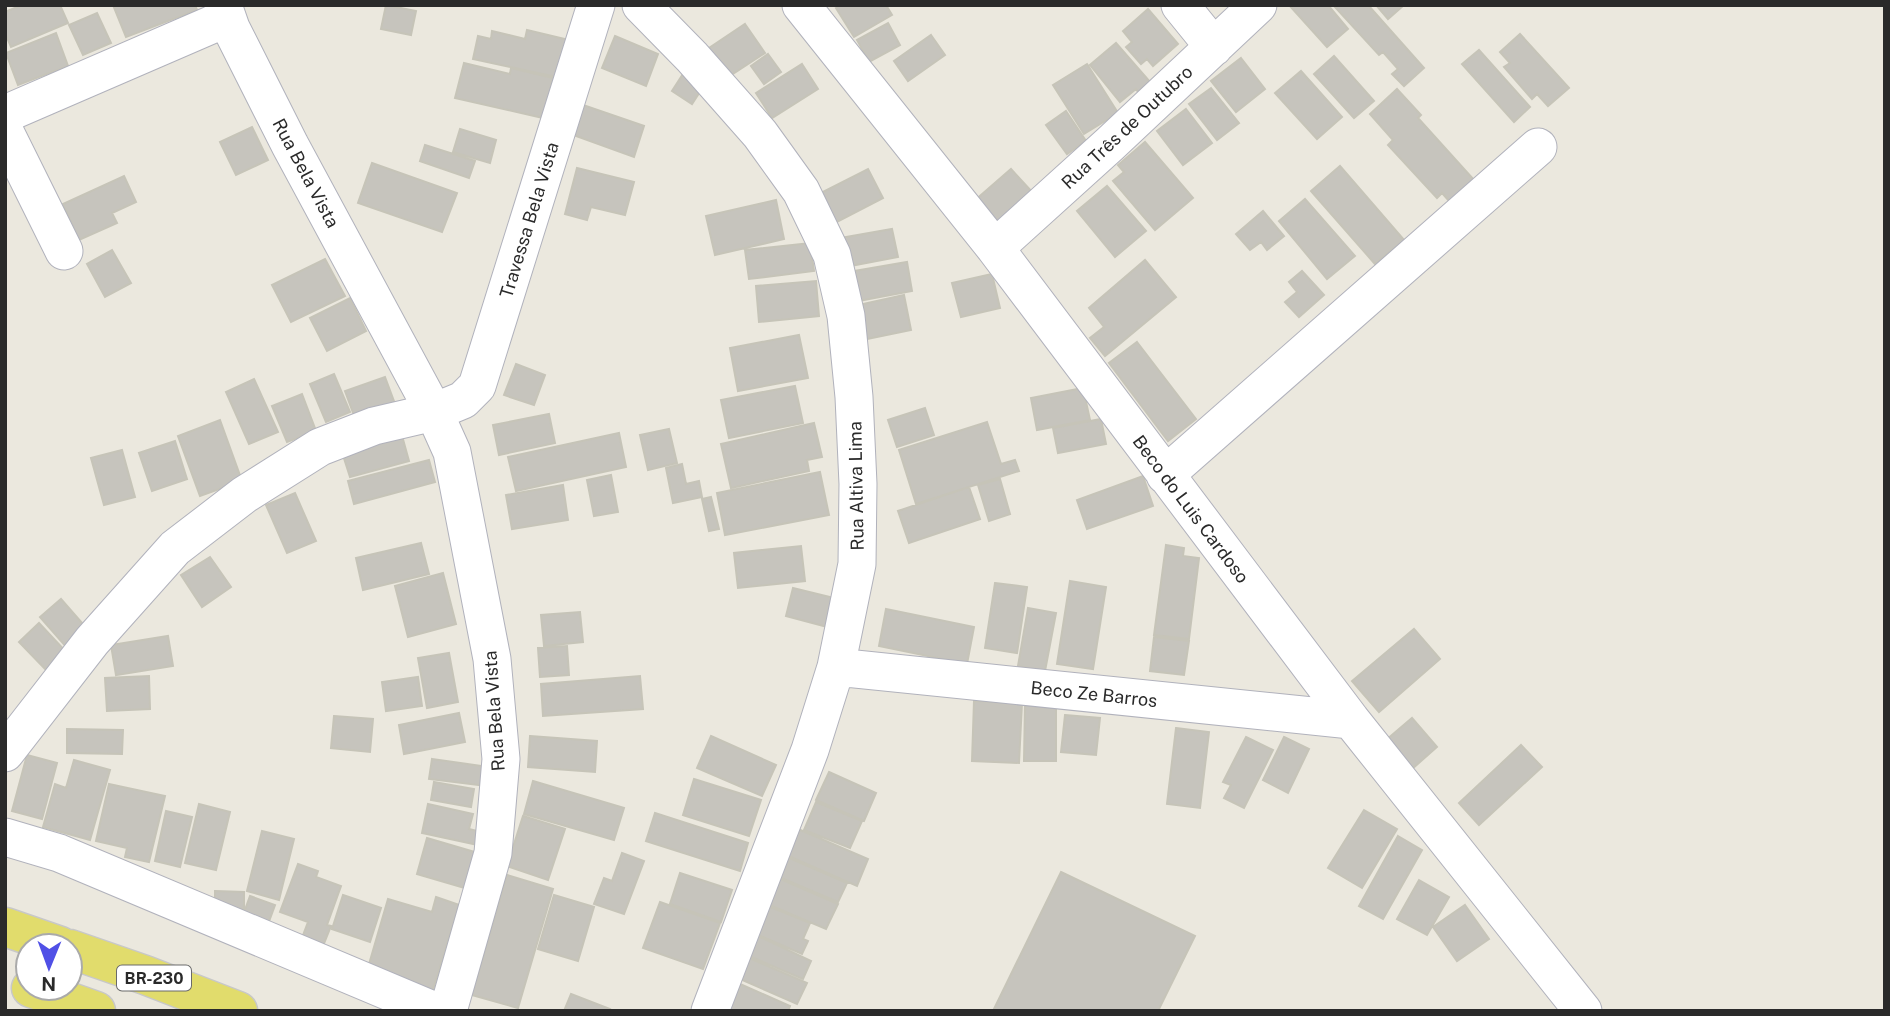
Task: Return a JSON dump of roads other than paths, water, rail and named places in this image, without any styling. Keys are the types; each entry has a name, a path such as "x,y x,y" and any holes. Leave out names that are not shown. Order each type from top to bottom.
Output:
{"main road":[{"name":"BR-230","path":"84,954 238,1011"},
{"path":"71,1002 96,1011"}],"street":[{"name":"Travessa Bela Vista","path":"434,412 463,400 477,386 596,5"},
{"name":"Rua Altiva Lima","path":"642,5 760,134 801,191 832,255 846,316 854,397 858,485 857,564 836,667 810,750 710,1011"},
{"name":"Beco do Luis Cardoso","path":"801,5 995,248 1352,720 1583,1011"},
{"path":"1180,5 1214,47"},
{"name":"Rua Três de Outubro","path":"995,248 1258,5"},
{"name":"Rua Bela Vista","path":"225,12 290,145 434,412 452,452 492,659 501,759 493,853 448,1011"},
{"path":"5,114 225,12"},
{"path":"5,132 64,251"},
{"path":"1165,475 1538,147"},
{"path":"5,753 92,641 175,548 244,495 320,447 374,426 434,412"},
{"name":"Beco Ze Barros","path":"836,667 1352,720"},
{"path":"5,837 72,858 435,1011"}]}
